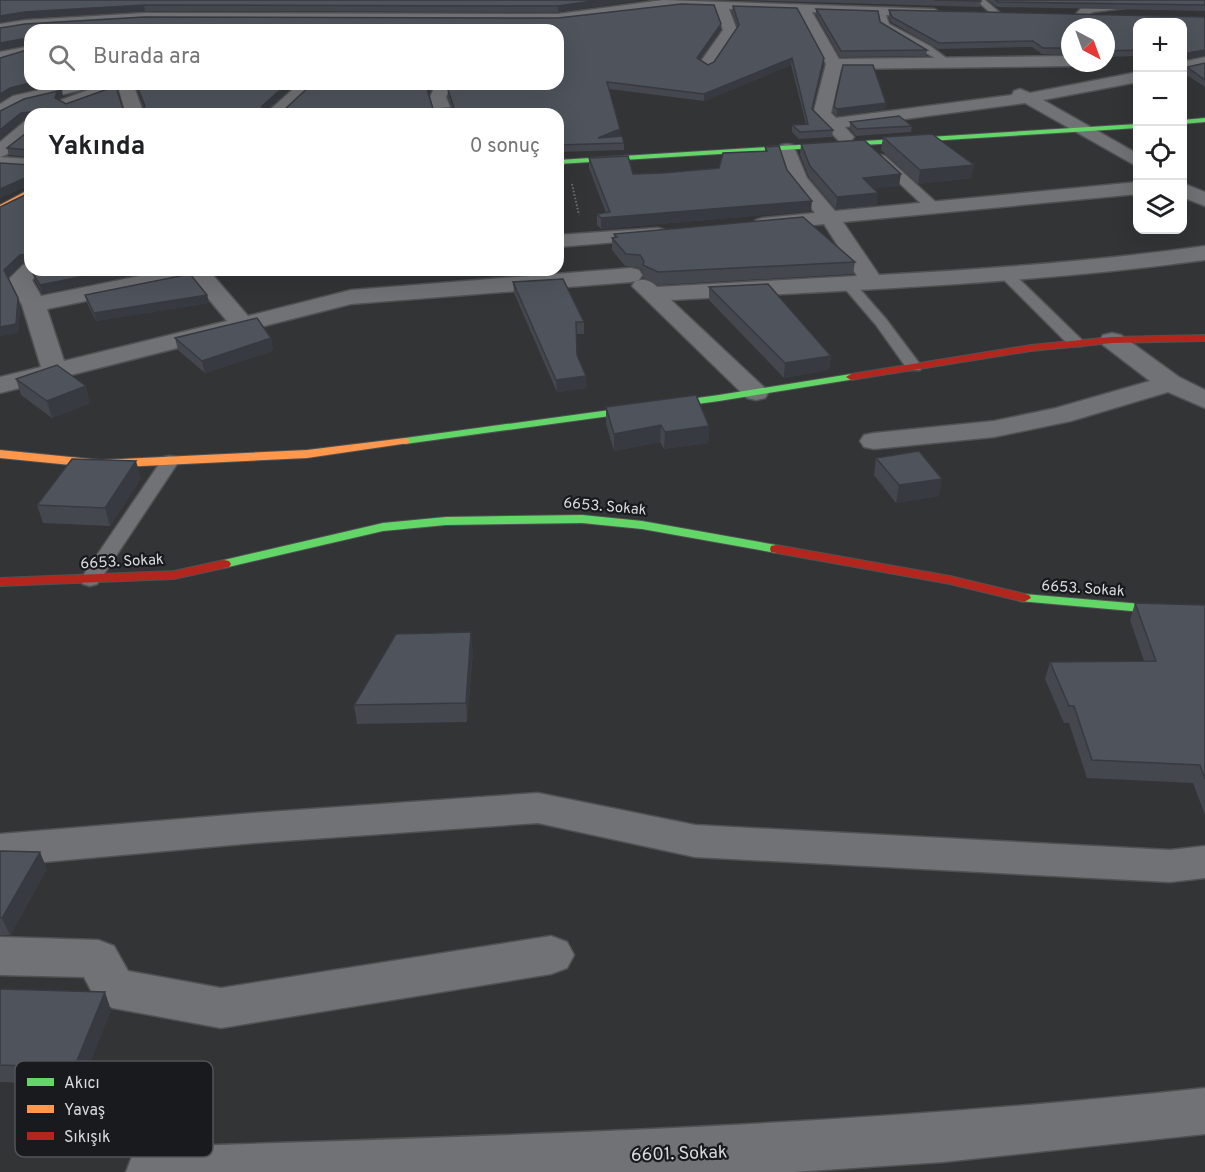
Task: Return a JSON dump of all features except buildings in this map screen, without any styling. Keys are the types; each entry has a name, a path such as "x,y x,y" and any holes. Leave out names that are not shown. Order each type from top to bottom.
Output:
{"street":[{"path":"624,0 943,13"},
{"path":"1138,16 1077,15 1089,8 1155,0"},
{"path":"508,24 681,3"},
{"path":"707,64 730,30 721,5"},
{"path":"802,7 834,64 822,114 859,144"},
{"path":"977,7 1001,14"},
{"path":"26,24 145,17 558,18"},
{"path":"0,28 24,24"},
{"path":"4,54 24,51"},
{"path":"1187,60 1205,61"},
{"path":"834,64 1061,61"},
{"path":"1187,66 1205,61"},
{"path":"953,62 1028,98 1087,130 1133,159"},
{"path":"832,124 1028,98 1133,77"},
{"path":"0,111 19,100 62,90"},
{"path":"60,108 103,90"},
{"path":"127,90 133,108"},
{"path":"281,108 302,90"},
{"path":"441,90 438,97 442,108"},
{"path":"1187,122 1205,120"},
{"path":"564,162 1133,126"},
{"path":"0,151 24,131"},
{"path":"787,149 798,179 830,218 872,281"},
{"path":"0,163 24,165"},
{"path":"1187,184 1205,182"},
{"path":"740,226 1133,189"},
{"path":"1187,191 1205,200"},
{"path":"0,208 24,194"},
{"path":"564,241 683,232"},
{"path":"593,239 756,392"},
{"path":"652,294 1007,275 1109,266 1205,253"},
{"path":"0,385 351,297 631,275"},
{"path":"24,276 20,279 34,305 55,372"},
{"path":"34,305 176,276"},
{"path":"204,276 243,325"},
{"path":"0,454 101,464 307,454 756,392 1076,343 1205,338"},
{"path":"1112,340 1170,382 1205,400"},
{"path":"874,441 994,429 1061,415 1170,382"},
{"name":"6653. Sokak","path":"0,582 174,575 383,527 446,521 582,519 642,525 950,580 1031,600 1165,610 1205,610"},
{"path":"0,850 254,828 538,808 695,841 1170,866 1205,862"},
{"path":"0,956 99,959 113,988 221,1008 551,955"},
{"name":"6601. Sokak","path":"152,1172 720,1152 1079,1127 1205,1111"}],"lane":[{"path":"882,11 885,26 953,62"},
{"path":"859,144 934,208"},
{"path":"1007,275 1076,343"},
{"path":"847,283 881,322 914,366"},
{"path":"90,580 170,461"}],"path":[{"path":"564,168 581,222 593,239"}],"traffic: fast":[{"path":"1187,122 1205,120"},
{"path":"564,162 1133,126"},
{"path":"405,441 719,398 851,377"},
{"path":"224,564 383,527 446,521 582,519 642,525 776,549"},
{"path":"1024,598 1165,610 1205,610"}],"traffic: slow":[{"path":"0,208 24,194"},
{"path":"0,454 101,464 307,454 405,441"}],"traffic: jam":[{"path":"851,377 1031,348 1112,340 1205,338"},
{"path":"776,549 950,580 1024,598"},
{"path":"0,582 174,575 224,564"}]}
